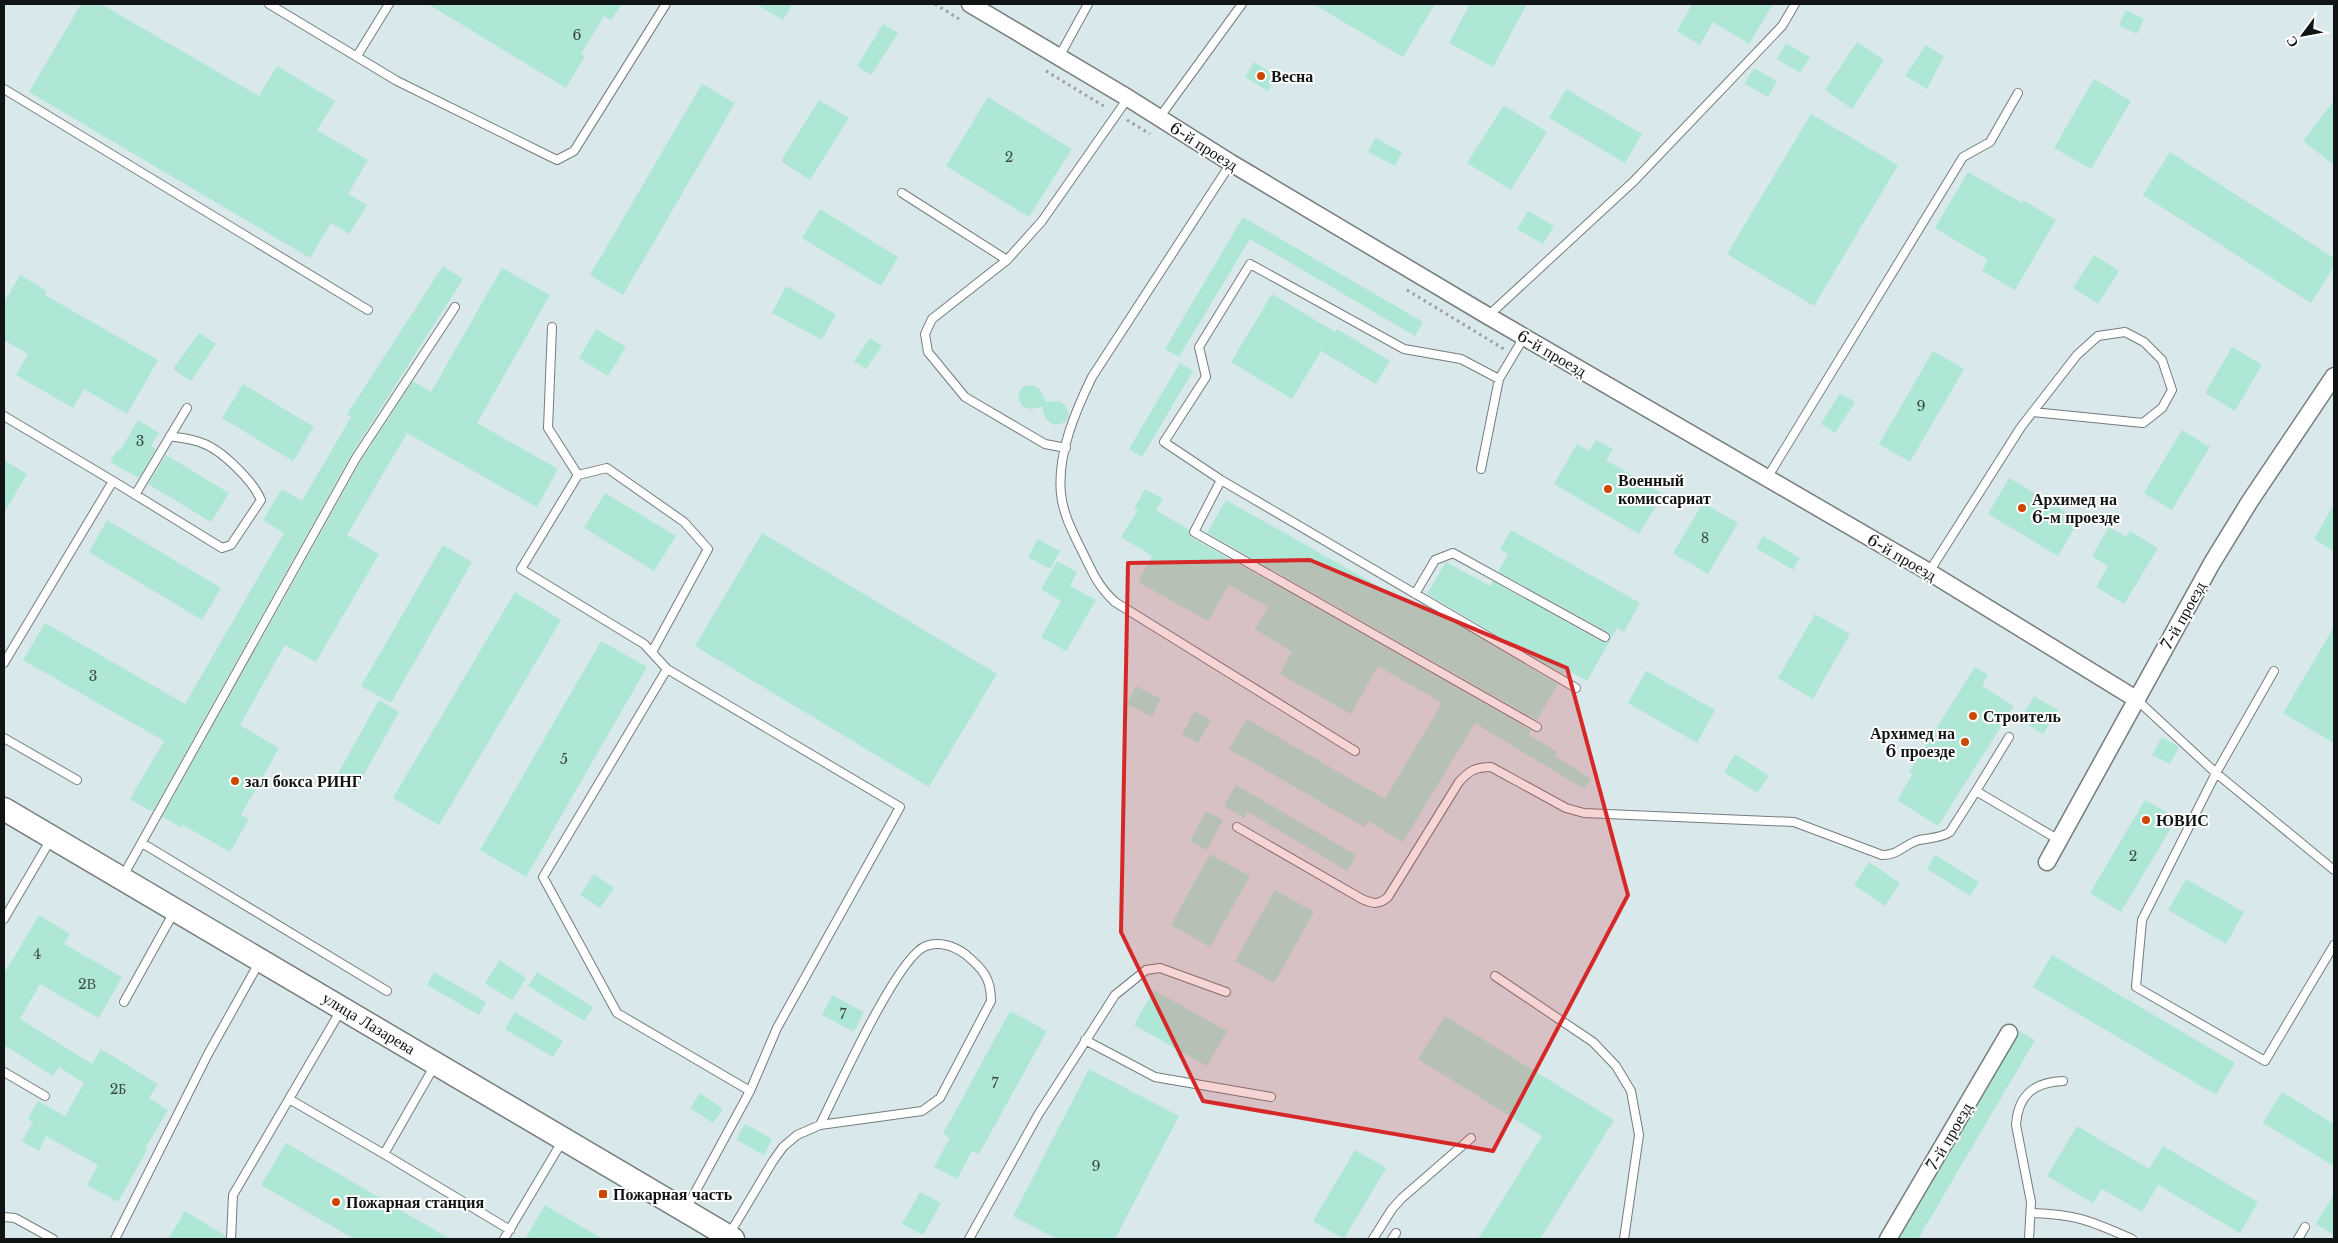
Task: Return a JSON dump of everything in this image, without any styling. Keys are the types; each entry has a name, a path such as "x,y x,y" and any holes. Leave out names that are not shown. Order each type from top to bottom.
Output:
{"main road":[{"name":"улица Лазарева","path":"4,810 261,959 729,1238"}],"street":[{"name":"6-й проезд","path":"970,4 1128,98 1231,163 1488,316 1929,572 2136,699"},
{"name":"7-й проезд","path":"2047,862 2212,563 2250,501 2334,376"},
{"name":"7-й проезд","path":"1888,1239 2009,1033"}],"lane":[{"path":"269,4 397,82 557,160 574,151 666,4"},
{"path":"357,56 389,4"},
{"path":"1059,57 1088,4"},
{"path":"1159,118 1242,4"},
{"path":"1488,316 1634,181 1782,26 1795,4"},
{"path":"4,89 368,310"},
{"path":"1767,478 1963,157 1990,142 2018,93"},
{"path":"1066,448 1045,444 965,397 928,352 926,334 932,319 1007,260 1042,221 1128,98"},
{"path":"1231,163 1092,377 1078,408 1066,448 1061,474 1061,495 1068,522 1100,587 1115,602 1355,751"},
{"path":"902,193 1007,260"},
{"path":"1499,379 1461,359 1404,349 1250,264 1199,347 1206,377 1164,442 1221,480 1576,688"},
{"path":"122,878 356,458 455,307"},
{"path":"552,327 548,428 578,475"},
{"path":"1929,572 2033,412 2077,355 2098,336 2125,332 2144,342 2162,360 2172,390 2162,408 2143,423 2033,412"},
{"path":"1481,469 1499,379 1524,337"},
{"path":"135,495 187,408"},
{"path":"4,416 222,548 231,545 261,500 256,487 218,452 202,443 170,436"},
{"path":"652,652 708,550 684,522 608,468 578,475 522,569 644,644 667,669 900,807 777,1028 750,1091 685,1211"},
{"path":"1221,480 1194,532 1537,726"},
{"path":"4,663 113,481"},
{"path":"1415,594 1435,560 1453,553 1605,637"},
{"path":"667,669 543,877 617,1013 750,1091"},
{"path":"2274,671 2216,773 2142,920 2136,987 2265,1061 2334,945"},
{"path":"2136,699 2216,773 2334,870"},
{"path":"1237,827 1362,899 1373,904 1382,902 1388,897 1459,782 1468,772 1478,767 1491,767 1566,808 1584,813 1794,822 1882,855 1890,856 1917,841 1945,836 1950,832 2009,737"},
{"path":"4,738 78,780"},
{"path":"1976,791 2059,840"},
{"path":"4,919 52,837"},
{"path":"142,843 386,991"},
{"path":"124,1002 176,910"},
{"path":"729,1238 783,1147 797,1135 820,1125 922,1111 940,1098 991,1001 991,984 984,973 963,953 942,943 924,946 906,962 865,1033 820,1125"},
{"path":"115,1239 208,1054 261,959"},
{"path":"969,1239 1038,1115 1116,995 1146,970 1160,968 1226,992"},
{"path":"1496,976 1593,1042 1616,1066 1631,1091 1639,1135 1624,1239"},
{"path":"232,1239 233,1195 343,1008"},
{"path":"1085,1040 1155,1077 1270,1097"},
{"path":"384,1154 436,1063"},
{"path":"4,1072 45,1096"},
{"path":"2029,1239 2031,1202 2016,1125 2017,1112 2022,1102 2038,1085 2063,1081"},
{"path":"289,1099 510,1230"},
{"path":"1374,1239 1392,1209 1402,1198 1471,1138"},
{"path":"504,1239 564,1139"},
{"path":"2031,1213 2074,1216 2091,1221 2132,1239"},
{"path":"4,1217 15,1218 53,1239"},
{"path":"2298,1239 2305,1227"}],"highlighted area":[{"path":"1310,560 1567,668 1628,895 1493,1151 1203,1101 1121,932 1128,563"}],"shaded area":[{"path":"4,4 2334,4 2334,1239 4,1239"}],"building":[{"path":"81,4 101,4 259,96 277,66 335,101 317,130 368,160 348,194 367,205 349,234 331,223 310,258 29,92"},
{"path":"428,4 622,4 611,20 604,16 581,54 585,56 566,88"},
{"path":"756,4 792,4 783,20"},
{"path":"1313,4 1435,4 1403,57"},
{"path":"1470,4 1527,4 1493,67 1449,43"},
{"path":"1692,4 1773,4 1749,44 1713,22 1700,45 1677,31"},
{"path":"2126,10 2144,19 2137,34 2119,25"},
{"path":"883,24 898,33 871,75 857,66"},
{"path":"1857,42 1884,60 1852,109 1825,90"},
{"path":"1786,43 1810,57 1800,73 1777,59"},
{"path":"1926,45 1944,56 1927,89 1905,76"},
{"name":"Весна","path":"1254,62 1277,76 1268,91 1245,77"},
{"path":"1754,68 1777,81 1768,97 1744,84"},
{"path":"2094,79 2131,101 2091,169 2054,148"},
{"path":"702,84 735,103 623,295 590,275"},
{"path":"1566,89 1642,134 1625,163 1549,118"},
{"path":"988,97 1072,149 1029,217 946,166"},
{"path":"819,100 849,118 810,180 781,161"},
{"path":"2334,101 2334,165 2303,141"},
{"path":"1504,105 1547,132 1511,190 1467,163"},
{"path":"1811,114 1898,165 1814,306 1727,254"},
{"path":"1375,138 1402,152 1395,166 1368,152"},
{"path":"2170,152 2334,258 2334,266 2311,303 2143,195"},
{"path":"1968,172 2022,203 2023,200 2056,220 2015,290 1982,271 1988,260 1935,228"},
{"path":"820,209 898,257 881,286 802,238"},
{"path":"1528,211 1554,226 1543,244 1517,229"},
{"path":"1243,217 1423,322 1415,336 1250,239 1179,357 1165,349"},
{"path":"2094,255 2119,271 2098,304 2073,288"},
{"path":"443,266 463,279 351,455 153,811 147,809 130,799 164,741 23,660 45,623 185,704 284,533 263,520 282,489 302,501 351,417 347,414"},
{"path":"502,268 550,295 477,423 558,469 537,507 407,433 347,535 379,554 316,662 285,645 240,725 279,748 241,815 249,819 230,852 183,825 182,828 162,817 361,461 413,381 431,392"},
{"path":"20,275 47,291 45,295 158,360 127,414 84,389 73,408 16,375 28,354 4,340 4,303"},
{"path":"786,286 836,314 822,340 772,313"},
{"path":"1272,294 1335,332 1337,329 1390,361 1376,384 1321,351 1292,399 1231,362"},
{"path":"596,329 626,347 608,376 579,358"},
{"path":"199,333 216,344 191,381 173,369"},
{"path":"870,338 882,346 866,369 854,361"},
{"path":"2232,347 2262,365 2235,411 2205,393"},
{"path":"1933,351 1964,369 1910,462 1879,444"},
{"path":"1180,363 1193,371 1142,457 1129,449"},
{"path":"243,384 314,427 293,461 222,418"},
{"path":"1032,385 1040,389 1046,402 1059,401 1066,406 1069,415 1065,422 1057,425 1052,424 1046,419 1042,407 1030,409 1022,406 1018,398 1020,390 1024,386"},
{"path":"1840,393 1855,402 1835,433 1821,424"},
{"path":"138,420 159,433 151,446 156,449 139,478 110,462 118,449 120,451"},
{"path":"2182,430 2210,447 2172,510 2144,493"},
{"name":"Военный комиссариат","path":"1596,440 1613,449 1606,460 1663,494 1639,534 1554,484 1577,444 1589,451"},
{"path":"166,455 229,493 211,522 148,484"},
{"path":"4,460 27,474 4,513"},
{"path":"2009,478 2079,520 2058,556 1988,514"},
{"path":"1145,489 1163,499 1156,510 1189,530 1191,537 1531,730 1529,735 1557,752 1555,756 1591,779 1584,789 1475,723 1403,842 1368,821 1364,827 1229,749 1247,719 1385,799 1442,703 1378,666 1351,714 1280,674 1292,652 1255,629 1268,607 1229,585 1208,621 1138,582 1152,556 1121,537 1138,510 1134,508"},
{"path":"605,493 676,536 654,571 584,528"},
{"path":"1226,500 1419,609 1422,604 1558,684 1537,720 1207,533"},
{"path":"1703,503 1738,523 1708,574 1673,553"},
{"path":"2334,504 2334,551 2314,539"},
{"path":"107,520 221,588 202,620 89,552"},
{"path":"2109,527 2126,537 2130,531 2158,548 2124,604 2096,587 2108,566 2092,556"},
{"path":"1511,530 1640,603 1624,632 1617,628 1587,681 1566,669 1563,674 1427,594 1446,562 1490,586 1493,581 1602,642 1608,642 1611,636 1608,632 1498,572 1508,554 1500,549"},
{"path":"762,533 997,674 929,787 695,646"},
{"path":"1763,536 1800,558 1793,570 1756,548"},
{"path":"1038,539 1060,551 1050,569 1028,557"},
{"path":"443,545 472,562 391,703 361,686"},
{"path":"1057,561 1077,572 1070,586 1096,600 1066,651 1041,637 1061,601 1041,589"},
{"path":"515,592 561,620 439,825 393,798"},
{"path":"1815,614 1850,634 1813,699 1778,678"},
{"path":"2334,627 2334,743 2283,713"},
{"path":"601,641 647,667 526,877 480,850"},
{"path":"1975,667 1988,675 1982,686 2014,706 1938,826 1897,800 1913,774 1909,772"},
{"path":"1646,671 1715,710 1697,743 1628,703"},
{"path":"1136,686 1161,699 1152,717 1127,704"},
{"path":"2034,696 2058,710 2043,734 2020,720"},
{"path":"379,700 399,712 355,791 335,779"},
{"path":"1194,711 1211,720 1198,743 1182,735"},
{"path":"2162,737 2179,747 2170,764 2152,755"},
{"path":"1735,754 1769,776 1757,793 1724,772"},
{"path":"1236,785 1356,855 1347,871 1248,812 1244,818 1224,806"},
{"path":"2145,800 2177,818 2121,912 2090,893"},
{"path":"1206,811 1223,820 1207,850 1190,841"},
{"path":"1210,854 1250,876 1210,947 1171,925"},
{"path":"1935,855 1979,882 1970,896 1927,869"},
{"path":"1869,862 1900,883 1885,906 1854,885"},
{"path":"594,874 614,888 600,908 580,895"},
{"path":"2186,879 2244,912 2226,944 2168,910"},
{"path":"1275,890 1314,912 1274,983 1235,961"},
{"path":"39,915 70,934 64,944 122,977 99,1018 40,984 20,1019 92,1064 101,1049 158,1084 149,1098 168,1110 145,1148 147,1150 118,1202 87,1185 98,1165 46,1136 39,1151 22,1141 33,1122 28,1119 38,1101 65,1116 84,1083 59,1067 53,1076 4,1045 4,974"},
{"path":"2052,955 2235,1063 2216,1095 2033,987"},
{"path":"500,960 526,978 512,1000 485,983"},
{"path":"434,972 486,1002 479,1015 427,985"},
{"path":"537,972 593,1007 584,1021 528,986"},
{"path":"1154,990 1227,1031 1207,1066 1134,1025"},
{"path":"832,995 864,1012 854,1032 822,1015"},
{"path":"1010,1011 1047,1031 979,1154 972,1151 957,1179 934,1167 950,1138 943,1134"},
{"path":"515,1012 563,1041 553,1057 505,1029"},
{"path":"1445,1016 1614,1120 1540,1239 1478,1239 1542,1136 1418,1059"},
{"path":"2020,1031 2035,1040 1918,1239 1899,1239"},
{"path":"1089,1069 1179,1116 1115,1239 1057,1239 1013,1216"},
{"path":"2282,1092 2334,1124 2334,1166 2263,1123"},
{"path":"700,1093 723,1109 713,1123 690,1108"},
{"path":"745,1124 772,1139 764,1155 736,1140"},
{"path":"2077,1126 2149,1169 2163,1146 2258,1202 2240,1233 2158,1185 2142,1212 2102,1189 2093,1203 2047,1176"},
{"path":"286,1143 450,1239 354,1239 261,1185"},
{"path":"1355,1150 1386,1168 1344,1239 1313,1221"},
{"path":"920,1192 941,1203 923,1235 902,1224"},
{"path":"2334,1194 2334,1235 2316,1224"},
{"path":"545,1205 603,1239 525,1239"},
{"path":"185,1211 226,1236 225,1239 168,1239"}],"place":[{"name":"Весна","path":"1261,76"},
{"name":"Военный комиссариат","path":"1608,489"},
{"name":"Архимед на 6-м проезде","path":"2022,508"},
{"name":"Строитель","path":"1973,716"},
{"name":"Архимед на 6 проезде","path":"1965,742"},
{"name":"зал бокса РИНГ","path":"235,781"},
{"name":"ЮВИС","path":"2146,820"},
{"name":"Пожарная часть","path":"603,1194"},
{"name":"Пожарная станция","path":"336,1202"}]}
